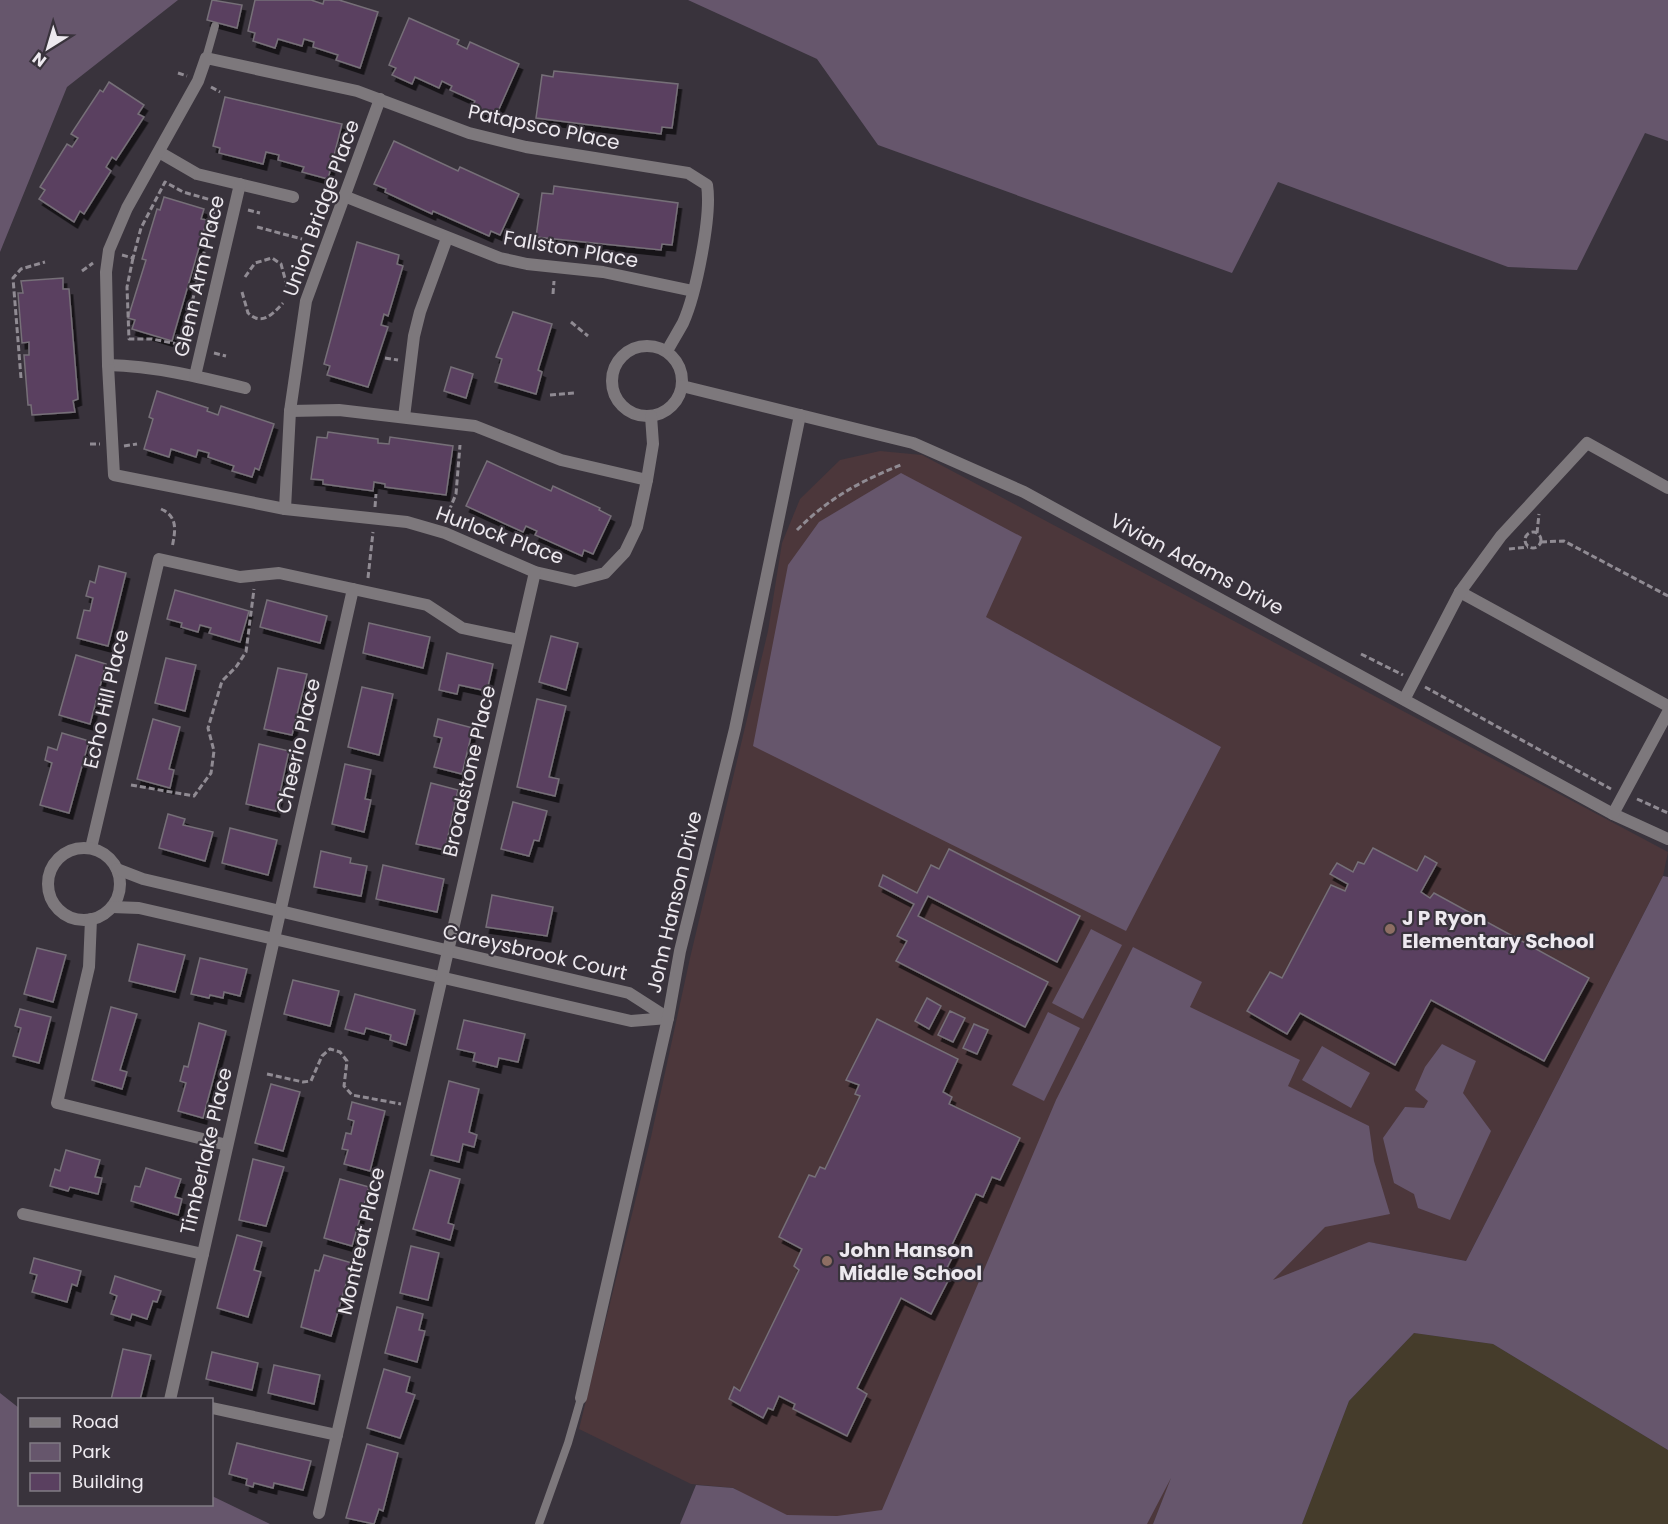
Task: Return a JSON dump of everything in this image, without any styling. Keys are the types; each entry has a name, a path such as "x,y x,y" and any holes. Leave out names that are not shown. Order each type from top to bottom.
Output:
{"street":[{"name":"Patapsco Place","path":"206,58 357,91 469,134 503,142 688,173 707,185 710,202 693,291 684,321 667,351"},
{"path":"108,365 106,272 109,250 127,208 198,81 206,58"},
{"name":"Union Bridge Place","path":"285,509 290,411 306,301 381,99"},
{"name":"Glenn Arm Place","path":"159,152 197,174 293,197"},
{"name":"Glenn Arm Place","path":"195,376 240,184"},
{"name":"Fallston Place","path":"344,196 500,258 527,264 603,272 693,291"},
{"path":"404,417 414,336 420,312 447,238"},
{"path":"650,345 667,351 679,366 682,386 679,397 672,406 651,416 634,414 621,404 612,384 612,373 623,354 632,348 650,345"},
{"name":"Glenn Arm Place","path":"108,365 195,376 245,388"},
{"name":"Hurlock Place","path":"108,365 114,475 285,509 407,522 445,533 535,572 575,581 605,573 625,552 637,527 653,444 651,416"},
{"name":"Vivian Adams Drive","path":"682,386 914,443 1024,492 1405,698 1613,814 1668,839"},
{"path":"290,411 339,410 475,426 561,460 647,480"},
{"name":"John Hanson Drive","path":"581,1398 668,1018 680,951 735,729 800,415"},
{"path":"1405,698 1460,592 1501,536 1587,444 1668,488"},
{"name":"Echo Hill Place","path":"91,848 159,559 240,578 279,573 353,589"},
{"name":"Broadstone Place","path":"441,978 535,572"},
{"path":"353,589 427,605 462,628 519,640"},
{"name":"Cheerio Place","path":"280,912 353,589"},
{"path":"1460,592 1668,706"},
{"path":"1613,814 1668,712"},
{"path":"112,908 120,891 117,869 110,859 91,848 71,850 60,857 51,868 48,880 49,892 54,903 67,915 79,920 91,919 112,908 139,908 632,1021 668,1018"},
{"name":"Careysbrook Court","path":"117,869 143,879 629,993 668,1018"},
{"name":"Timberlake Place","path":"170,1398 280,912"},
{"path":"91,919 89,967 57,1104 228,1145"},
{"name":"Montreat Place","path":"319,1512 441,978"},
{"path":"23,1214 203,1254"},
{"path":"213,1408 337,1435"}],"lane":[{"path":"206,58 215,26"},
{"path":"539,1524 568,1443 581,1398"}],"path":[{"path":"207,84 220,92"},
{"path":"195,348 129,339 127,287 133,258 141,228 165,182 183,192 227,205"},
{"path":"182,345 216,202"},
{"path":"246,209 261,213"},
{"path":"257,227 302,239"},
{"path":"118,254 133,258"},
{"path":"245,277 261,259 272,258 281,264 287,286"},
{"path":"21,378 13,278 21,268 45,262"},
{"path":"82,271 94,262"},
{"path":"242,292 248,313 258,319 268,318 283,303"},
{"path":"571,322 588,336"},
{"path":"214,353 226,356"},
{"path":"550,395 574,393"},
{"path":"122,447 137,444"},
{"path":"450,511 456,494 460,445"},
{"path":"797,530 820,507 844,490 903,464"},
{"path":"366,592 376,494"},
{"path":"161,509 171,516 175,524 171,549"},
{"path":"1540,511 1537,533 1541,542"},
{"path":"1528,547 1526,537 1532,532 1537,533"},
{"path":"1507,549 1536,548 1541,542"},
{"path":"1541,542 1564,542 1668,596"},
{"path":"131,785 194,796 211,773 214,751 208,728 222,681 236,667 246,652 254,587"},
{"path":"1361,654 1624,794 1668,813"},
{"path":"267,1074 303,1082 311,1081 322,1056 330,1050 340,1052 347,1061 344,1086 352,1095 412,1106"}],"shaded area":[{"path":"880,451 922,455 1668,852 1663,876 1466,1261 1369,1242 1220,1356 1153,1524 787,1524 734,1488 691,1484 579,1429 651,1137 690,958 768,631 782,543 800,499 840,460"},
{"path":"1414,1333 1493,1344 1668,1450 1668,1524 1302,1524 1349,1401"}],"green space":[{"path":"0,0 178,0 67,87 0,252"},
{"path":"688,0 1668,0 1668,141 1645,133 1577,270 1508,267 1278,182 1232,273 878,145 817,59"},
{"path":"901,473 1022,537 986,617 1221,747 1126,931 753,746 788,565 819,522"},
{"path":"1663,876 1668,877 1668,1450 1493,1344 1414,1333 1349,1401 1302,1524 1153,1524 1171,1478 1147,1524 680,1524 696,1485 733,1488 787,1515 837,1516 882,1510 1056,1100 1133,947 1202,982 1190,1007 1300,1060 1288,1086 1369,1126 1374,1161 1390,1214 1325,1227 1273,1280 1369,1242 1466,1261"},
{"path":"1091,929 1122,945 1083,1019 1052,1003"},
{"path":"1048,1012 1080,1028 1044,1101 1012,1085"},
{"path":"1442,1044 1476,1061 1463,1093 1491,1131 1450,1220 1418,1208 1414,1194 1394,1183 1383,1138 1405,1107 1424,1108 1428,1101 1415,1090 1425,1067"},
{"path":"1322,1046 1370,1073 1351,1108 1302,1080"},
{"path":"0,1393 18,1407 18,1506 213,1506 213,1496 270,1524 0,1524"}],"building":[{"path":"212,0 242,5 237,28 207,20"},
{"path":"255,0 311,0 323,4 324,0 339,0 378,12 360,68 336,60 338,55 313,47 314,42 304,39 302,46 278,39 275,48 253,41 255,33 248,31"},
{"path":"409,18 459,40 457,44 467,49 470,42 519,64 495,118 472,107 475,101 450,90 452,86 442,81 439,88 415,77 412,84 392,75 396,68 389,65"},
{"path":"554,71 678,84 672,128 662,127 661,134 536,118 542,75 553,77"},
{"path":"109,82 144,105 138,114 144,117 116,160 112,157 106,167 111,171 84,214 80,211 74,222 39,199 45,190 40,187 67,144 72,147 78,138 71,134 100,90 103,92"},
{"path":"225,97 342,124 328,179 302,172 304,167 278,160 279,155 266,152 263,164 219,153 220,148 213,146"},
{"path":"394,141 458,171 460,167 519,194 500,235 491,231 489,236 433,211 432,214 385,192 386,189 374,184"},
{"path":"554,186 678,203 672,245 662,244 661,250 536,237 542,193 553,194"},
{"path":"164,197 204,209 201,219 207,220 172,341 132,329 135,320 128,318 146,260 142,259 157,209 160,210"},
{"path":"357,242 399,255 397,264 403,266 388,316 384,314 381,325 388,327 368,387 327,375 330,366 324,364"},
{"path":"63,278 63,289 69,289 78,399 73,401 75,412 32,415 31,405 28,405 24,355 29,355 29,342 22,343 18,293 23,293 21,281"},
{"path":"513,312 552,324 538,370 542,372 536,394 495,382 502,359 496,357"},
{"path":"451,367 473,374 466,398 444,391"},
{"path":"157,391 208,408 207,411 218,415 221,406 274,424 259,470 255,468 252,477 232,471 234,466 208,457 209,453 198,450 196,457 171,449 169,457 144,449 153,419 149,417"},
{"path":"328,432 378,439 378,443 389,444 390,437 453,446 446,495 385,487 385,484 374,482 373,491 323,484 323,480 311,479 317,437 327,438"},
{"path":"487,461 551,491 553,486 600,508 599,510 611,516 593,554 584,550 582,556 535,535 537,531 526,526 523,532 466,506"},
{"path":"99,566 126,573 108,646 77,638 84,610 90,611 93,598 86,596 90,581 95,583"},
{"path":"175,590 249,611 240,642 209,633 211,628 200,625 198,632 181,627 182,623 167,619"},
{"path":"267,600 327,616 320,643 260,627"},
{"path":"369,623 430,637 423,668 363,653"},
{"path":"551,636 578,643 566,690 539,682"},
{"path":"447,653 493,664 487,691 459,685 457,694 439,690"},
{"path":"76,655 106,664 90,724 59,715"},
{"path":"166,658 196,665 185,711 155,703"},
{"path":"278,668 307,674 292,735 264,729"},
{"path":"362,687 393,694 379,755 348,747"},
{"path":"537,699 566,706 549,777 559,779 555,796 517,787"},
{"path":"153,719 180,727 169,769 174,770 170,788 137,779"},
{"path":"438,719 473,728 462,774 434,767 442,738 434,736"},
{"path":"62,733 89,741 69,813 40,805 52,763 45,760 48,747 57,750"},
{"path":"259,744 289,751 276,811 246,804"},
{"path":"345,764 371,770 365,799 371,800 364,832 332,824"},
{"path":"431,783 458,790 445,850 416,844"},
{"path":"513,802 547,811 539,841 534,840 529,856 501,849"},
{"path":"168,814 185,819 183,825 213,832 205,861 159,848"},
{"path":"230,828 277,840 268,875 222,863"},
{"path":"1373,848 1417,871 1425,856 1437,863 1421,892 1430,898 1434,893 1589,978 1544,1061 1431,1000 1395,1065 1300,1013 1287,1034 1247,1011 1270,972 1282,978 1331,885 1345,891 1348,884 1330,874 1337,863 1353,872 1358,862 1364,864"},
{"path":"949,849 1080,916 1057,962 928,896 918,916 1048,982 1025,1027 896,961 907,941 897,936 914,904 879,886 883,875 917,893 931,865 939,869"},
{"path":"321,851 351,858 350,863 367,866 361,896 314,887"},
{"path":"383,865 444,879 437,912 376,899"},
{"path":"492,895 553,907 547,936 486,927"},
{"path":"138,944 185,955 175,992 129,981"},
{"path":"37,948 66,955 53,1002 24,994"},
{"path":"200,958 247,969 240,996 224,992 223,998 191,994"},
{"path":"293,980 339,991 330,1026 284,1014"},
{"path":"355,994 415,1010 406,1045 390,1040 391,1035 366,1028 364,1034 345,1029"},
{"path":"927,998 941,1006 929,1029 915,1021"},
{"path":"111,1007 137,1014 120,1070 127,1072 122,1089 92,1080"},
{"path":"20,1009 51,1017 39,1063 13,1056 21,1028 15,1026"},
{"path":"950,1011 965,1018 953,1042 938,1035"},
{"path":"877,1019 958,1059 943,1092 952,1097 949,1104 1020,1138 1000,1180 992,1177 983,1197 976,1194 951,1247 956,1250 947,1268 953,1271 931,1314 901,1298 857,1388 867,1394 847,1436 793,1409 795,1404 779,1396 773,1410 768,1408 763,1418 729,1399 734,1387 740,1391 799,1270 794,1266 802,1249 779,1237 809,1175 815,1177 820,1167 825,1169 860,1096 855,1094 859,1085 846,1080"},
{"path":"464,1020 525,1034 518,1062 499,1058 497,1067 473,1061 475,1053 457,1049"},
{"path":"199,1023 226,1031 203,1118 178,1111 186,1083 180,1081 184,1066 188,1067"},
{"path":"974,1024 988,1030 977,1054 963,1048"},
{"path":"449,1081 479,1089 469,1132 477,1135 474,1147 463,1144 459,1162 431,1155"},
{"path":"271,1084 300,1092 283,1151 255,1143"},
{"path":"352,1102 385,1111 370,1171 344,1164 348,1150 342,1149 346,1133 351,1134 354,1121 348,1119"},
{"path":"66,1150 100,1160 95,1177 102,1178 98,1194 70,1187 68,1191 50,1186 55,1169 60,1171"},
{"path":"253,1159 284,1167 266,1226 239,1220"},
{"path":"146,1168 181,1179 175,1197 182,1199 178,1215 131,1201 135,1186 140,1187"},
{"path":"430,1170 460,1179 448,1223 454,1225 450,1240 413,1229"},
{"path":"340,1179 369,1187 352,1246 324,1238"},
{"path":"237,1235 262,1242 254,1270 261,1272 248,1317 217,1308"},
{"path":"411,1246 439,1253 428,1300 400,1293"},
{"path":"324,1255 352,1263 331,1336 301,1327 315,1270 319,1271"},
{"path":"34,1258 81,1271 77,1286 72,1284 67,1302 32,1292 37,1275 30,1273"},
{"path":"115,1276 161,1291 157,1302 153,1301 147,1319 132,1314 130,1320 111,1314 117,1296 110,1293"},
{"path":"397,1307 423,1314 419,1330 425,1331 417,1362 385,1353"},
{"path":"123,1349 151,1355 140,1398 111,1398"},
{"path":"212,1352 258,1363 252,1390 206,1379"},
{"path":"274,1365 320,1375 314,1404 268,1393"},
{"path":"384,1369 410,1377 406,1392 415,1395 400,1438 367,1428"},
{"path":"237,1443 311,1461 303,1490 274,1483 273,1488 254,1483 253,1487 246,1485 247,1479 229,1474"},
{"path":"367,1444 398,1453 383,1511 379,1509 374,1524 346,1518"}],"place":[{"name":"J P Ryon Elementary School","path":"1390,929"},
{"name":"John Hanson Middle School","path":"827,1261"}]}
